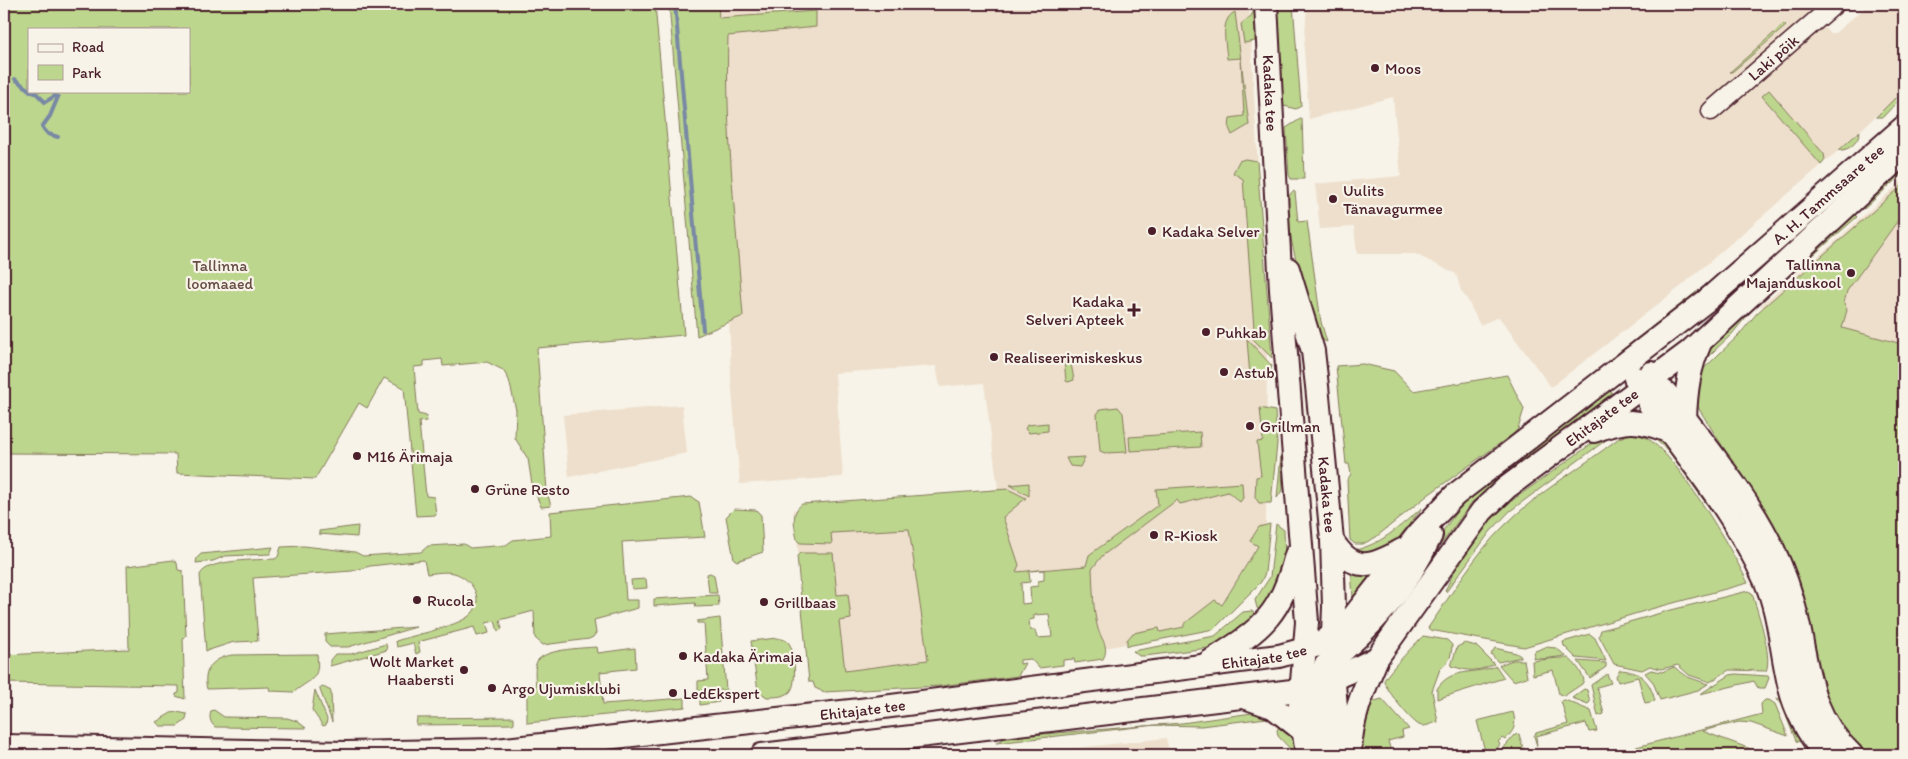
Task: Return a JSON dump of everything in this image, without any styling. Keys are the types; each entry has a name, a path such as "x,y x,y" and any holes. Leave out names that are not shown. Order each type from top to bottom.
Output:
{"main road":[{"name":"Kadaka tee","path":"1266,4 1280,240 1281,290 1306,626 1340,755"},
{"name":"A. H. Tammsaare tee","path":"1612,374 1706,301 1904,127"},
{"name":"A. H. Tammsaare tee","path":"1648,382 1700,342 1904,154"},
{"name":"Kadaka tee","path":"1280,240 1313,351 1332,540 1334,607 1317,666 1302,730 1307,755"},
{"path":"1612,374 1624,375 1648,382 1660,356 1706,301"},
{"path":"1572,439 1620,422 1633,420 1649,424 1677,426 1686,391 1690,365 1700,342"},
{"name":"Ehitajate tee","path":"4,746 346,753 487,750 860,710 1279,656 1317,666 1408,547 1441,508 1612,374"},
{"name":"Ehitajate tee","path":"1648,382 1646,390 1650,405 1677,426 1738,491 1773,549 1796,613 1808,680 1817,708 1830,730 1852,755"},
{"name":"Ehitajate tee","path":"1349,755 1350,734 1357,707 1377,658 1482,511 1506,488 1648,382"},
{"name":"Ehitajate tee","path":"1677,426 1732,519 1766,582 1776,617 1792,694 1812,737 1825,755"},
{"path":"762,755 1244,697 1317,666 1365,633 1393,599 1430,537 1441,508"},
{"path":"1332,540 1345,557 1362,565 1381,562 1408,547"},
{"path":"1202,667 1243,641 1267,620 1287,588 1299,542"},
{"path":"1317,666 1348,667 1377,658"},
{"path":"1317,666 1328,755"},
{"path":"1244,697 1273,707 1302,730"}],"street":[{"name":"Laki põik","path":"1711,111 1835,4"}],"shaded area":[{"path":"718,4 1249,4 1267,330 1266,534 1207,627 1096,650 1086,566 1016,572 1020,660 815,687 793,510 998,489 984,383 940,387 936,366 835,373 843,477 740,484 731,379 721,31"},
{"path":"1307,4 1819,4 1810,10 1829,33 1835,33 1869,4 1904,4 1904,90 1839,150 1679,288 1551,387 1499,317 1480,325 1461,291 1456,274 1415,254 1357,254 1354,227 1320,229 1315,184 1401,176 1393,97 1309,119 1304,50"},
{"name":"Tallinna Majanduskool","path":"1904,179 1904,347 1760,306 1836,241"},
{"path":"682,405 687,453 569,477 563,415"},
{"path":"1166,738 1170,755 1015,755"}],"green space":[{"name":"Tallinna loomaaed","path":"4,4 655,4 684,335 537,348 547,492 551,506 541,507 532,484 528,459 515,438 516,410 509,380 503,370 487,362 443,366 442,359 424,361 424,366 414,367 418,414 427,416 426,421 419,422 426,496 434,497 436,515 416,516 404,388 384,378 367,408 359,403 315,479 177,473 176,454 4,453"},
{"path":"669,4 718,4 719,18 816,11 816,27 728,36 728,106 743,316 697,336"},
{"path":"1257,4 1255,41 1244,43 1241,24 1251,16"},
{"path":"1276,4 1293,4 1301,106 1296,109 1284,106 1282,102"},
{"path":"1799,4 1822,4 1813,10 1805,9"},
{"path":"1235,12 1241,58 1227,59 1225,26 1227,20"},
{"path":"1784,24 1786,26 1730,72"},
{"path":"1241,62 1249,125 1232,135 1229,128 1230,118 1244,116"},
{"path":"1769,90 1824,154 1825,160 1821,165 1762,96"},
{"path":"1895,98 1896,103 1883,117 1876,117"},
{"path":"1302,118 1304,179 1291,179 1289,175 1286,128"},
{"path":"1860,131 1853,145 1847,149 1839,150"},
{"path":"1245,159 1257,161 1272,358 1248,334 1254,329 1243,179 1233,173 1239,161"},
{"path":"1904,167 1904,172 1864,209 1861,206"},
{"path":"1904,184 1904,212 1847,291 1844,303 1847,310 1842,328 1902,344 1904,336 1904,755 1880,755 1859,749 1837,725 1745,482 1699,409 1695,399 1694,378 1739,335 1757,313"},
{"path":"1293,191 1295,192 1298,222 1307,221 1321,322 1327,342 1321,339 1296,262 1288,217 1288,201"},
{"path":"1853,213 1857,217 1755,306 1732,334 1697,367 1704,352"},
{"path":"1726,269 1727,271 1612,364 1609,360"},
{"path":"1247,339 1272,366 1268,376 1260,379 1250,377"},
{"path":"1070,358 1074,380 1068,382 1066,381 1064,360"},
{"path":"1363,364 1394,371 1413,391 1507,375 1524,409 1518,429 1513,434 1428,495 1376,537 1363,544 1355,544 1350,540 1347,480 1351,474 1349,464 1346,464 1336,366"},
{"path":"1609,388 1615,397 1472,502 1368,645 1364,642 1462,504"},
{"path":"1118,407 1123,413 1127,452 1105,453 1100,451 1097,414 1101,409"},
{"path":"1260,408 1275,411 1277,444 1271,503 1259,503 1255,497 1256,477 1261,476 1257,442 1263,441"},
{"path":"1048,423 1048,431 1029,433 1025,429 1027,425"},
{"path":"1200,432 1201,447 1130,451 1129,437"},
{"path":"1614,434 1510,511 1490,532 1445,591 1456,567 1483,528 1494,516 1514,499 1601,437"},
{"path":"1630,434 1645,437 1672,462 1717,527 1748,583 1651,609 1524,647 1430,630 1428,628 1473,562 1504,526 1545,491 1619,438"},
{"path":"1654,438 1664,441 1730,533 1753,579 1718,520 1669,452"},
{"path":"1281,455 1283,489 1277,498"},
{"path":"1085,457 1080,467 1070,466 1066,458"},
{"path":"1029,483 1029,496 1010,485"},
{"path":"1242,483 1243,498 1240,502 1228,492 1180,504 1177,500 1102,556 1092,569 1095,615 1106,651 1103,659 1075,663 1074,659 1063,660 1063,665 1039,668 1031,659 1020,660 1020,664 1025,663 1018,676 940,686 824,692 815,688 813,682 809,682 797,556 800,553 833,553 837,595 848,594 851,619 839,621 845,671 928,660 909,529 831,533 832,544 800,543 797,540 794,520 798,508 802,504 1008,489 1026,498 1003,517 1019,565 1016,572 1086,566 1089,555 1158,505 1156,489","holes":["1044,570 1044,580 1038,581 1038,586 1030,587 1031,603 1022,604 1021,583 1030,582 1029,571","1049,614 1052,637 1037,638 1035,630 1030,630 1029,620 1034,619 1034,615"]},
{"path":"691,497 699,502 705,537 622,542 626,600 638,600 638,608 594,620 596,633 589,639 543,645 535,638 534,611 500,620 502,629 498,631 495,621 486,623 489,633 477,636 474,627 418,642 420,652 416,654 413,643 397,647 396,641 463,620 469,616 477,604 475,591 466,580 451,572 427,574 424,560 370,566 352,571 253,578 258,641 234,642 206,651 200,575 204,570 212,566 234,561 275,559 278,557 281,547 304,546 355,552 363,556 421,552 428,546 464,544 470,548 506,545 513,540 551,536 550,512"},
{"path":"1422,508 1389,550 1381,556 1351,551 1381,540"},
{"path":"734,509 756,510 761,515 763,552 737,561 734,559 726,517"},
{"path":"1270,524 1265,573 1261,582 1214,629 1127,646 1127,640 1133,633 1159,628 1160,632 1184,627 1184,624 1215,600 1222,605 1258,546 1250,541 1259,527"},
{"path":"1276,524 1284,530 1285,564 1264,613 1257,608 1255,600 1270,577"},
{"path":"358,526 357,537 319,534 319,531"},
{"path":"273,547 270,554 225,556 213,561 196,563 197,558 201,554"},
{"path":"173,560 177,563 178,570 183,571 186,636 183,638 185,699 176,696 179,693 179,686 4,683 4,655 129,649 127,566"},
{"path":"1351,570 1370,575 1353,598"},
{"path":"707,574 714,575 717,593 709,593"},
{"path":"646,579 647,588 632,589 631,580"},
{"path":"1748,591 1752,593 1764,633 1768,664 1766,671 1729,670 1710,682 1689,675 1678,665 1661,669 1650,666 1642,670 1614,664 1599,636 1601,630"},
{"path":"718,595 719,606 696,607 695,603 654,606 654,599"},
{"path":"1252,611 1259,619 1228,642 1208,648 1145,656 1139,656 1133,651 1215,636 1243,612"},
{"path":"720,618 726,690 698,691 698,681 708,680 704,623 697,623 697,621"},
{"path":"416,627 348,647 330,647 325,642 325,634"},
{"path":"1590,634 1595,638 1606,661 1576,658 1564,646 1563,642"},
{"path":"1423,636 1447,640 1452,645 1450,657 1440,669 1432,691 1438,722 1423,726 1415,722 1405,712 1384,681 1395,666"},
{"path":"777,638 788,642 792,650 794,683 788,694 767,697 758,691 751,641"},
{"path":"1465,643 1476,646 1494,664 1482,669 1472,670 1451,666 1457,647"},
{"path":"386,644 387,650 330,666 330,660 335,654 351,654"},
{"path":"597,647 598,653 635,648 636,668 600,672 603,704 685,698 685,707 527,723 527,692 536,692 535,667 539,659 545,655 562,650"},
{"path":"1546,647 1556,648 1566,656 1542,659 1533,658 1535,651"},
{"path":"1495,648 1516,653 1522,657 1498,662 1491,654"},
{"path":"317,654 318,662 314,677 294,692 270,691 269,687 207,689 206,676 210,666 225,657 232,655"},
{"path":"1568,658 1571,660 1578,668 1584,680 1582,684 1564,696 1559,694 1553,670 1533,675 1532,661"},
{"path":"1513,660 1524,660 1527,677 1513,681 1499,665"},
{"path":"1578,661 1606,663 1606,667 1590,678"},
{"path":"1496,666 1504,678 1437,699 1437,689 1449,677"},
{"path":"1674,667 1688,677 1708,684 1698,690 1660,700 1653,682 1645,673 1651,670 1662,672"},
{"path":"1620,670 1634,672 1644,678 1655,701 1645,703 1638,677 1618,682 1616,676"},
{"path":"1607,674 1611,683 1597,687 1604,714 1598,716 1591,685"},
{"path":"1730,675 1768,676 1769,678 1765,688 1758,688 1754,681 1700,694"},
{"path":"323,687 331,691 332,722 320,690"},
{"path":"1584,689 1587,690 1590,702 1588,704 1572,698"},
{"path":"315,690 327,719 326,725 323,726 312,710"},
{"path":"726,693 719,702 700,705 700,695"},
{"path":"1775,698 1784,700 1805,743 1796,741 1781,703"},
{"path":"1382,699 1409,729 1402,731 1403,737 1388,741 1392,755 1360,755 1365,722 1371,702"},
{"path":"1565,700 1591,711 1597,731 1589,732 1586,723 1536,736 1537,746 1534,736 1536,733 1568,724 1561,701"},
{"path":"1765,700 1775,704 1788,736 1751,723 1739,722 1702,731 1767,755 1606,755 1762,714 1761,704"},
{"path":"214,710 224,717 287,718 297,721 306,728 215,727 210,718 211,711"},
{"path":"1513,712 1515,724 1513,730 1505,740 1502,738 1498,742 1500,744 1493,755 1486,755 1477,721"},
{"path":"171,713 187,714 186,720 178,726 160,726 156,722"},
{"path":"1252,713 1275,717 1201,726 1157,725"},
{"path":"514,717 514,724 416,725 417,718"},
{"path":"1282,722 1295,741 1296,755 1278,736 1277,730"},
{"path":"1150,726 996,743 1007,737"},
{"path":"1519,734 1525,755 1507,755 1505,750 1500,752 1515,735"}],"waterway":[{"path":"675,4 703,330"},
{"path":"15,79 28,89"},
{"path":"32,92 45,102 55,96 58,97 50,116 42,127 48,134 58,137"}],"place":[{"name":"Moos","path":"1375,68"},
{"name":"Uulits Tänavagurmee","path":"1333,199"},
{"name":"Kadaka Selver","path":"1152,231"},
{"name":"Tallinna Majanduskool","path":"1851,273"},
{"name":"Kadaka Selveri Apteek","path":"1134,310"},
{"name":"Puhkab","path":"1206,332"},
{"name":"Realiseerimiskeskus","path":"994,357"},
{"name":"Astub","path":"1224,372"},
{"name":"Grillman","path":"1250,426"},
{"name":"M16 Ärimaja","path":"357,456"},
{"name":"Grüne Resto","path":"475,489"},
{"name":"R-Kiosk","path":"1154,535"},
{"name":"Rucola","path":"417,600"},
{"name":"Grillbaas","path":"764,602"},
{"name":"Kadaka Ärimaja","path":"683,656"},
{"name":"Wolt Market Haabersti","path":"464,670"},
{"name":"Argo Ujumisklubi","path":"492,688"},
{"name":"LedEkspert","path":"673,693"}]}
